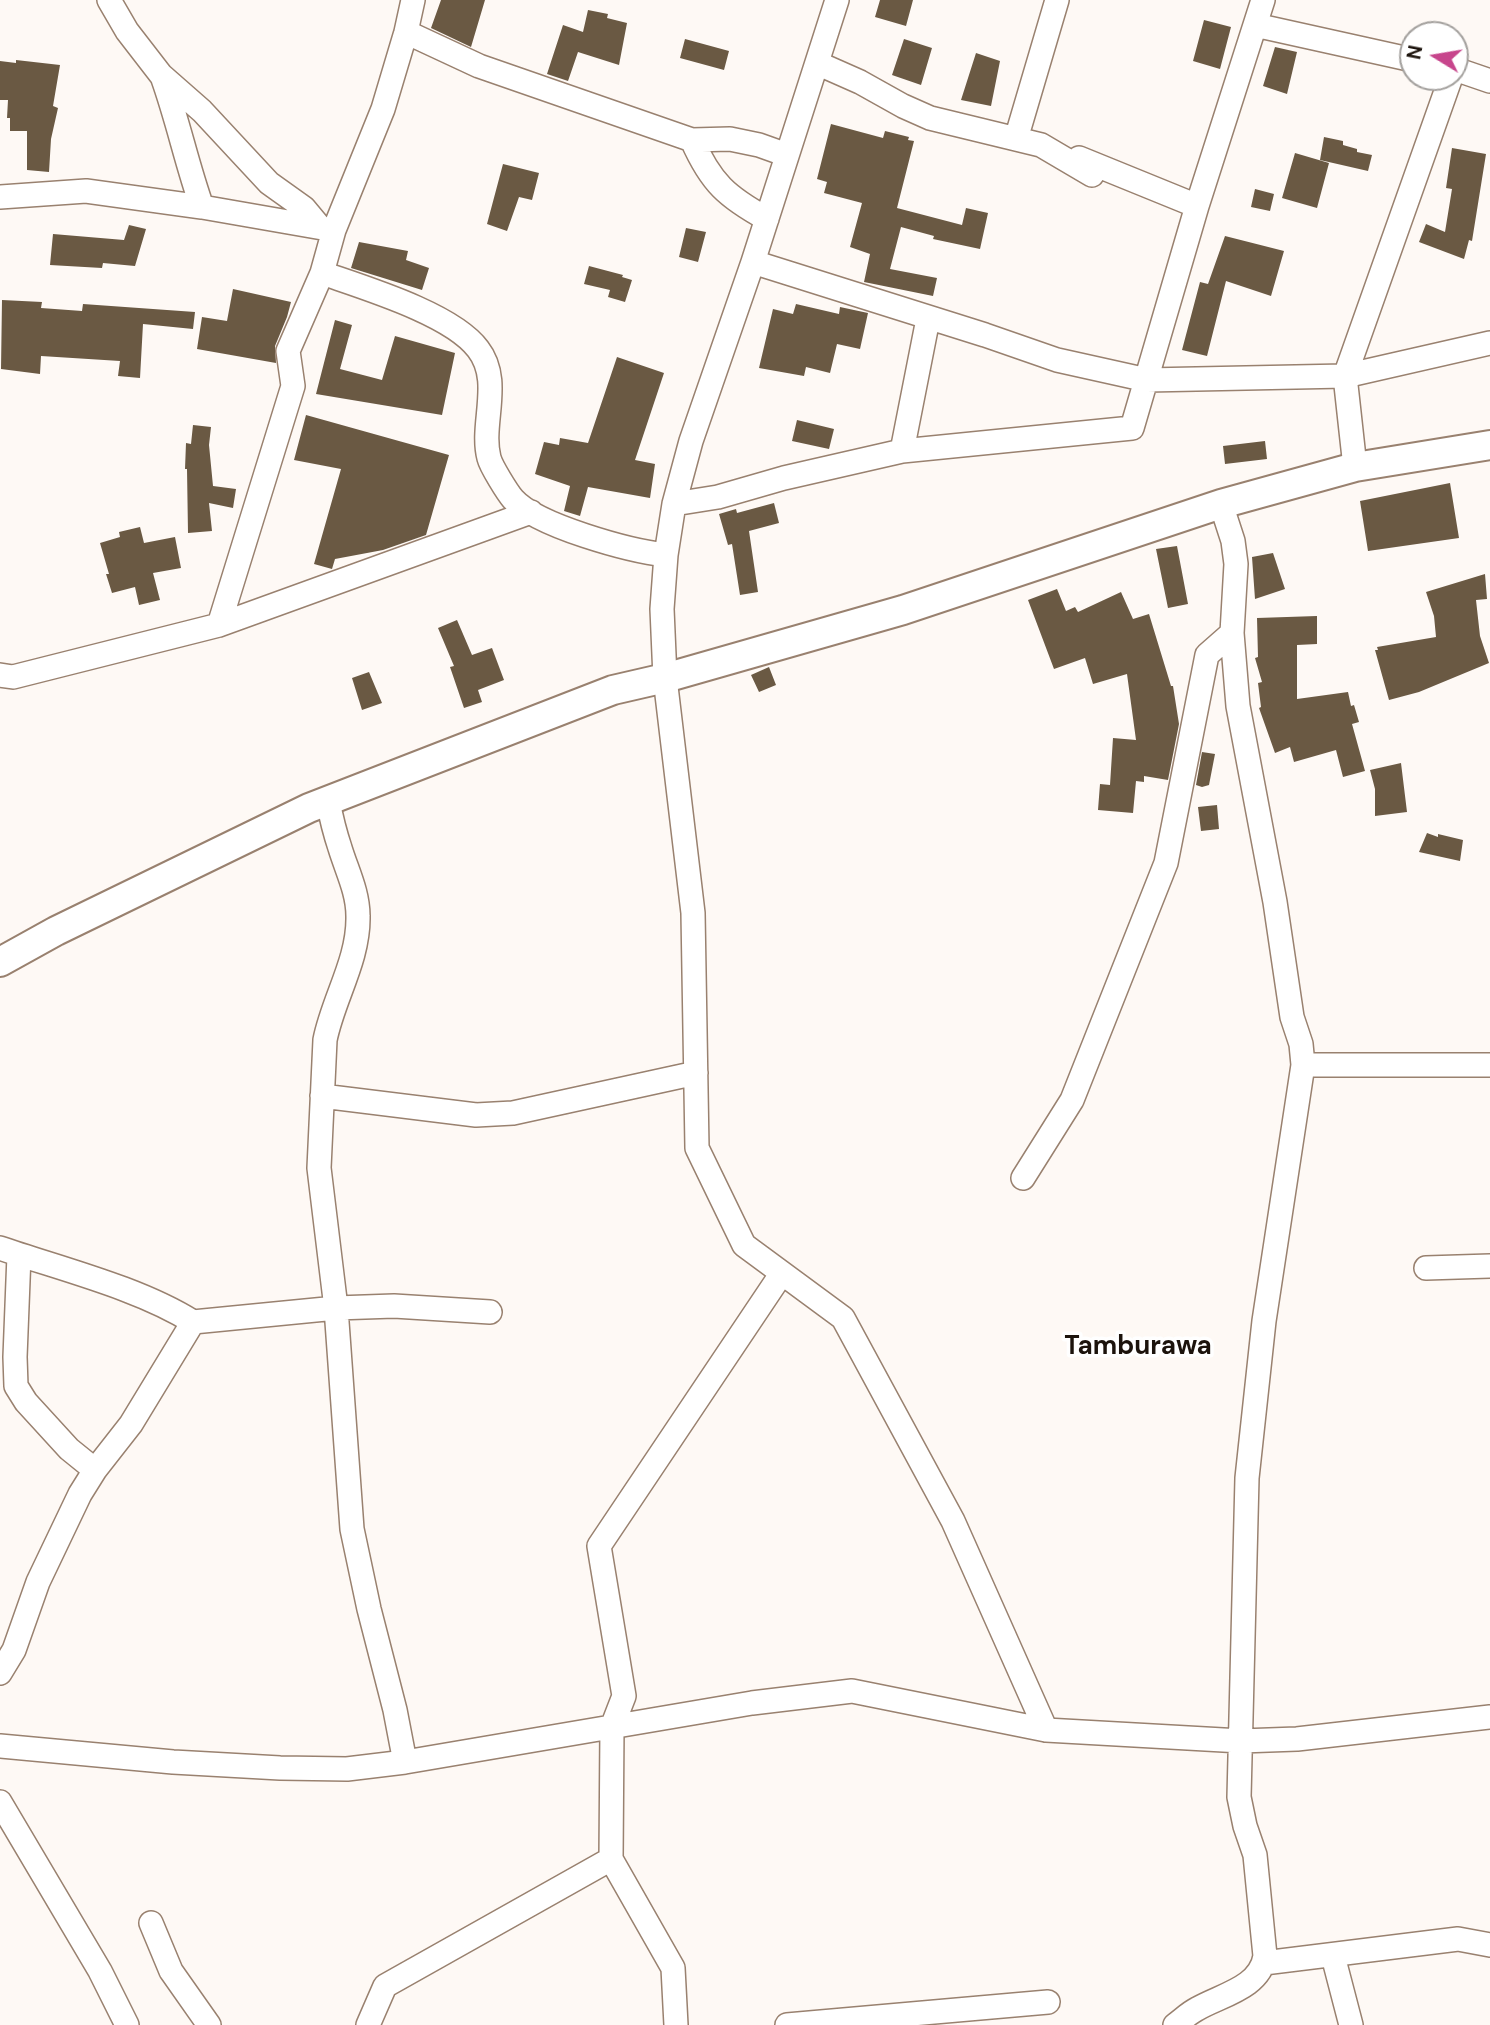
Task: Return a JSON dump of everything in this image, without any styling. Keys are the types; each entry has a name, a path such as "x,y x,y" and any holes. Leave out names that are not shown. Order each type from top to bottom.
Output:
{"main road":[{"path":"0,962 56,931 309,808 612,690 665,678 903,610 1221,504 1355,467 1490,445"}],"street":[{"path":"108,0 127,31 161,75 202,111 269,183 327,228"},
{"path":"219,625 293,386 288,351 323,273 327,228 383,109 412,0"},
{"path":"837,0 754,262 691,442 674,504 666,555 662,609 665,678 693,913 697,1148 744,1245 843,1318 953,1521 1046,1730"},
{"path":"1017,136 1058,0"},
{"path":"674,504 718,497 784,478 902,452 1132,428 1197,206 1263,0"},
{"path":"1255,25 1399,57"},
{"path":"405,33 479,66 692,140 730,139 787,155"},
{"path":"817,63 930,118 1017,136 1041,145 1092,175"},
{"path":"1469,74 1490,81"},
{"path":"161,75 178,122 189,171 202,207"},
{"path":"1355,467 1345,376 1446,91"},
{"path":"1017,136 1197,206"},
{"path":"692,140 704,169 720,187 740,204 767,219"},
{"path":"0,197 86,191 327,228"},
{"path":"754,262 1057,360 1147,380 1345,376 1490,343"},
{"path":"323,273 391,298 439,320 467,336 479,349 489,378 489,458 513,499 531,512 566,529 645,552 666,555"},
{"path":"902,452 928,318"},
{"path":"1175,2025 1198,2008 1241,1988 1264,1964 1255,1856 1239,1797 1247,1478 1264,1321 1303,1065 1301,1044 1292,1017 1275,902 1238,706 1232,633 1236,564 1233,541 1221,504"},
{"path":"0,675 13,677 219,625 531,512"},
{"path":"1023,1178 1072,1100 1166,863 1207,655 1232,633"},
{"path":"328,801 339,847 354,888 358,916 349,967 327,1032 319,1168 336,1308 352,1529 405,1762"},
{"path":"1303,1065 1490,1065"},
{"path":"322,1096 476,1115 513,1113 696,1073"},
{"path":"95,1470 69,1449 26,1402 16,1387 9,1252 141,1296 192,1322 336,1308 394,1306 491,1312"},
{"path":"1426,1268 1490,1266"},
{"path":"676,2025 673,1968 611,1859 612,1727 624,1696 599,1546 782,1273"},
{"path":"0,1673 14,1650 38,1582 59,1535 95,1470 131,1424 192,1322"},
{"path":"0,1746 173,1762 279,1769 347,1769 405,1762 752,1703 852,1691 1046,1730 1241,1741 1297,1739 1490,1717"},
{"path":"0,1802 100,1971 127,2025"},
{"path":"368,2025 385,1986 611,1859"},
{"path":"151,1923 171,1971 209,2025"},
{"path":"1264,1964 1458,1939 1490,1945"},
{"path":"1333,1956 1351,2025"},
{"path":"787,2025 900,2020 1048,2003"}],"building":[{"path":"441,0 485,0 471,47 431,28"},
{"path":"880,0 913,0 906,26 875,17"},
{"path":"588,10 608,14 607,18 627,23 619,65 578,52 568,81 547,74 563,25 583,32"},
{"path":"1204,20 1231,27 1220,69 1193,61"},
{"path":"685,39 729,51 724,70 680,58"},
{"path":"904,39 932,48 921,85 892,75"},
{"path":"1275,47 1297,52 1287,94 1263,86"},
{"path":"976,53 1000,61 991,106 961,100"},
{"path":"16,60 60,65 53,106 58,108 51,139 49,172 27,170 27,131 10,131 10,118 7,118 8,100 0,100 0,61 16,63"},
{"path":"831,124 883,138 885,131 909,137 908,140 914,141 897,208 962,225 966,208 988,213 980,249 933,239 934,236 901,227 890,269 937,278 933,296 864,282 870,254 850,247 862,203 824,193 827,182 817,179"},
{"path":"1324,137 1343,141 1343,145 1357,149 1357,152 1372,155 1368,171 1320,160"},
{"path":"1452,148 1486,154 1472,241 1469,240 1464,259 1419,242 1426,224 1445,232 1452,189 1446,188"},
{"path":"1295,153 1329,163 1317,208 1282,198"},
{"path":"503,164 539,173 532,200 519,197 507,231 487,224"},
{"path":"1255,189 1274,194 1270,211 1251,207"},
{"path":"129,225 146,229 135,266 103,263 102,268 50,265 53,234 124,240"},
{"path":"686,228 706,232 698,262 679,257"},
{"path":"1225,236 1284,251 1271,296 1226,281 1207,356 1182,350 1200,282 1208,284"},
{"path":"359,242 408,251 406,260 429,268 422,290 351,268"},
{"path":"589,266 632,280 625,302 608,297 610,290 584,284"},
{"path":"233,289 291,302 275,346 276,363 197,349 202,317 227,321"},
{"path":"2,300 42,302 41,308 82,311 83,304 195,312 193,329 143,324 140,378 118,376 120,361 41,356 40,374 1,369"},
{"path":"796,304 839,314 840,307 868,313 860,349 837,344 830,373 806,367 804,376 759,368 773,309 793,314"},
{"path":"335,320 352,325 340,369 382,380 395,336 455,353 442,415 316,394"},
{"path":"617,357 664,373 635,460 655,464 650,498 588,487 580,516 564,511 570,486 535,474 544,442 559,445 560,438 588,443"},
{"path":"306,415 449,455 426,535 383,550 335,559 332,569 314,564 341,469 294,460"},
{"path":"797,420 834,429 829,449 792,441"},
{"path":"193,425 211,427 209,445 213,486 236,489 233,508 209,503 212,531 188,533 186,443 191,444"},
{"path":"1265,441 1267,459 1225,464 1223,446"},
{"path":"1450,483 1459,538 1368,551 1360,501"},
{"path":"774,503 779,523 749,531 758,592 740,595 732,544 728,545 719,514 736,509 737,513"},
{"path":"140,527 144,543 175,537 181,568 153,573 160,600 139,605 135,587 112,593 100,543 120,537 119,532"},
{"path":"1177,546 1188,604 1168,608 1156,549"},
{"path":"1273,553 1285,589 1255,599 1252,557"},
{"path":"1485,574 1487,599 1476,600 1480,636 1489,663 1419,692 1389,700 1375,650 1378,650 1377,647 1436,637 1434,616 1426,592"},
{"path":"1057,589 1066,611 1075,607 1078,612 1121,592 1133,619 1149,614 1173,686 1179,724 1168,780 1144,776 1144,782 1136,781 1133,813 1098,810 1100,784 1110,785 1113,738 1136,740 1127,674 1093,684 1085,658 1054,669 1028,600"},
{"path":"1317,616 1317,644 1297,645 1297,699 1348,692 1359,722 1352,724 1365,771 1343,777 1336,750 1294,762 1290,747 1275,753 1259,708 1258,683 1262,682 1255,658 1258,657 1257,618"},
{"path":"457,620 472,655 492,648 504,680 478,690 482,702 464,708 450,667 454,666 438,628"},
{"path":"769,667 776,685 759,692 751,675"},
{"path":"369,672 382,703 362,710 352,678"},
{"path":"1202,752 1215,754 1209,785 1202,787 1196,785"},
{"path":"1401,763 1407,812 1375,816 1375,789 1370,770"},
{"path":"1217,805 1219,829 1201,831 1198,807"},
{"path":"1427,833 1463,840 1460,861 1419,852"}],"district":[{"name":"Tamburawa","path":"1138,1347"}]}
